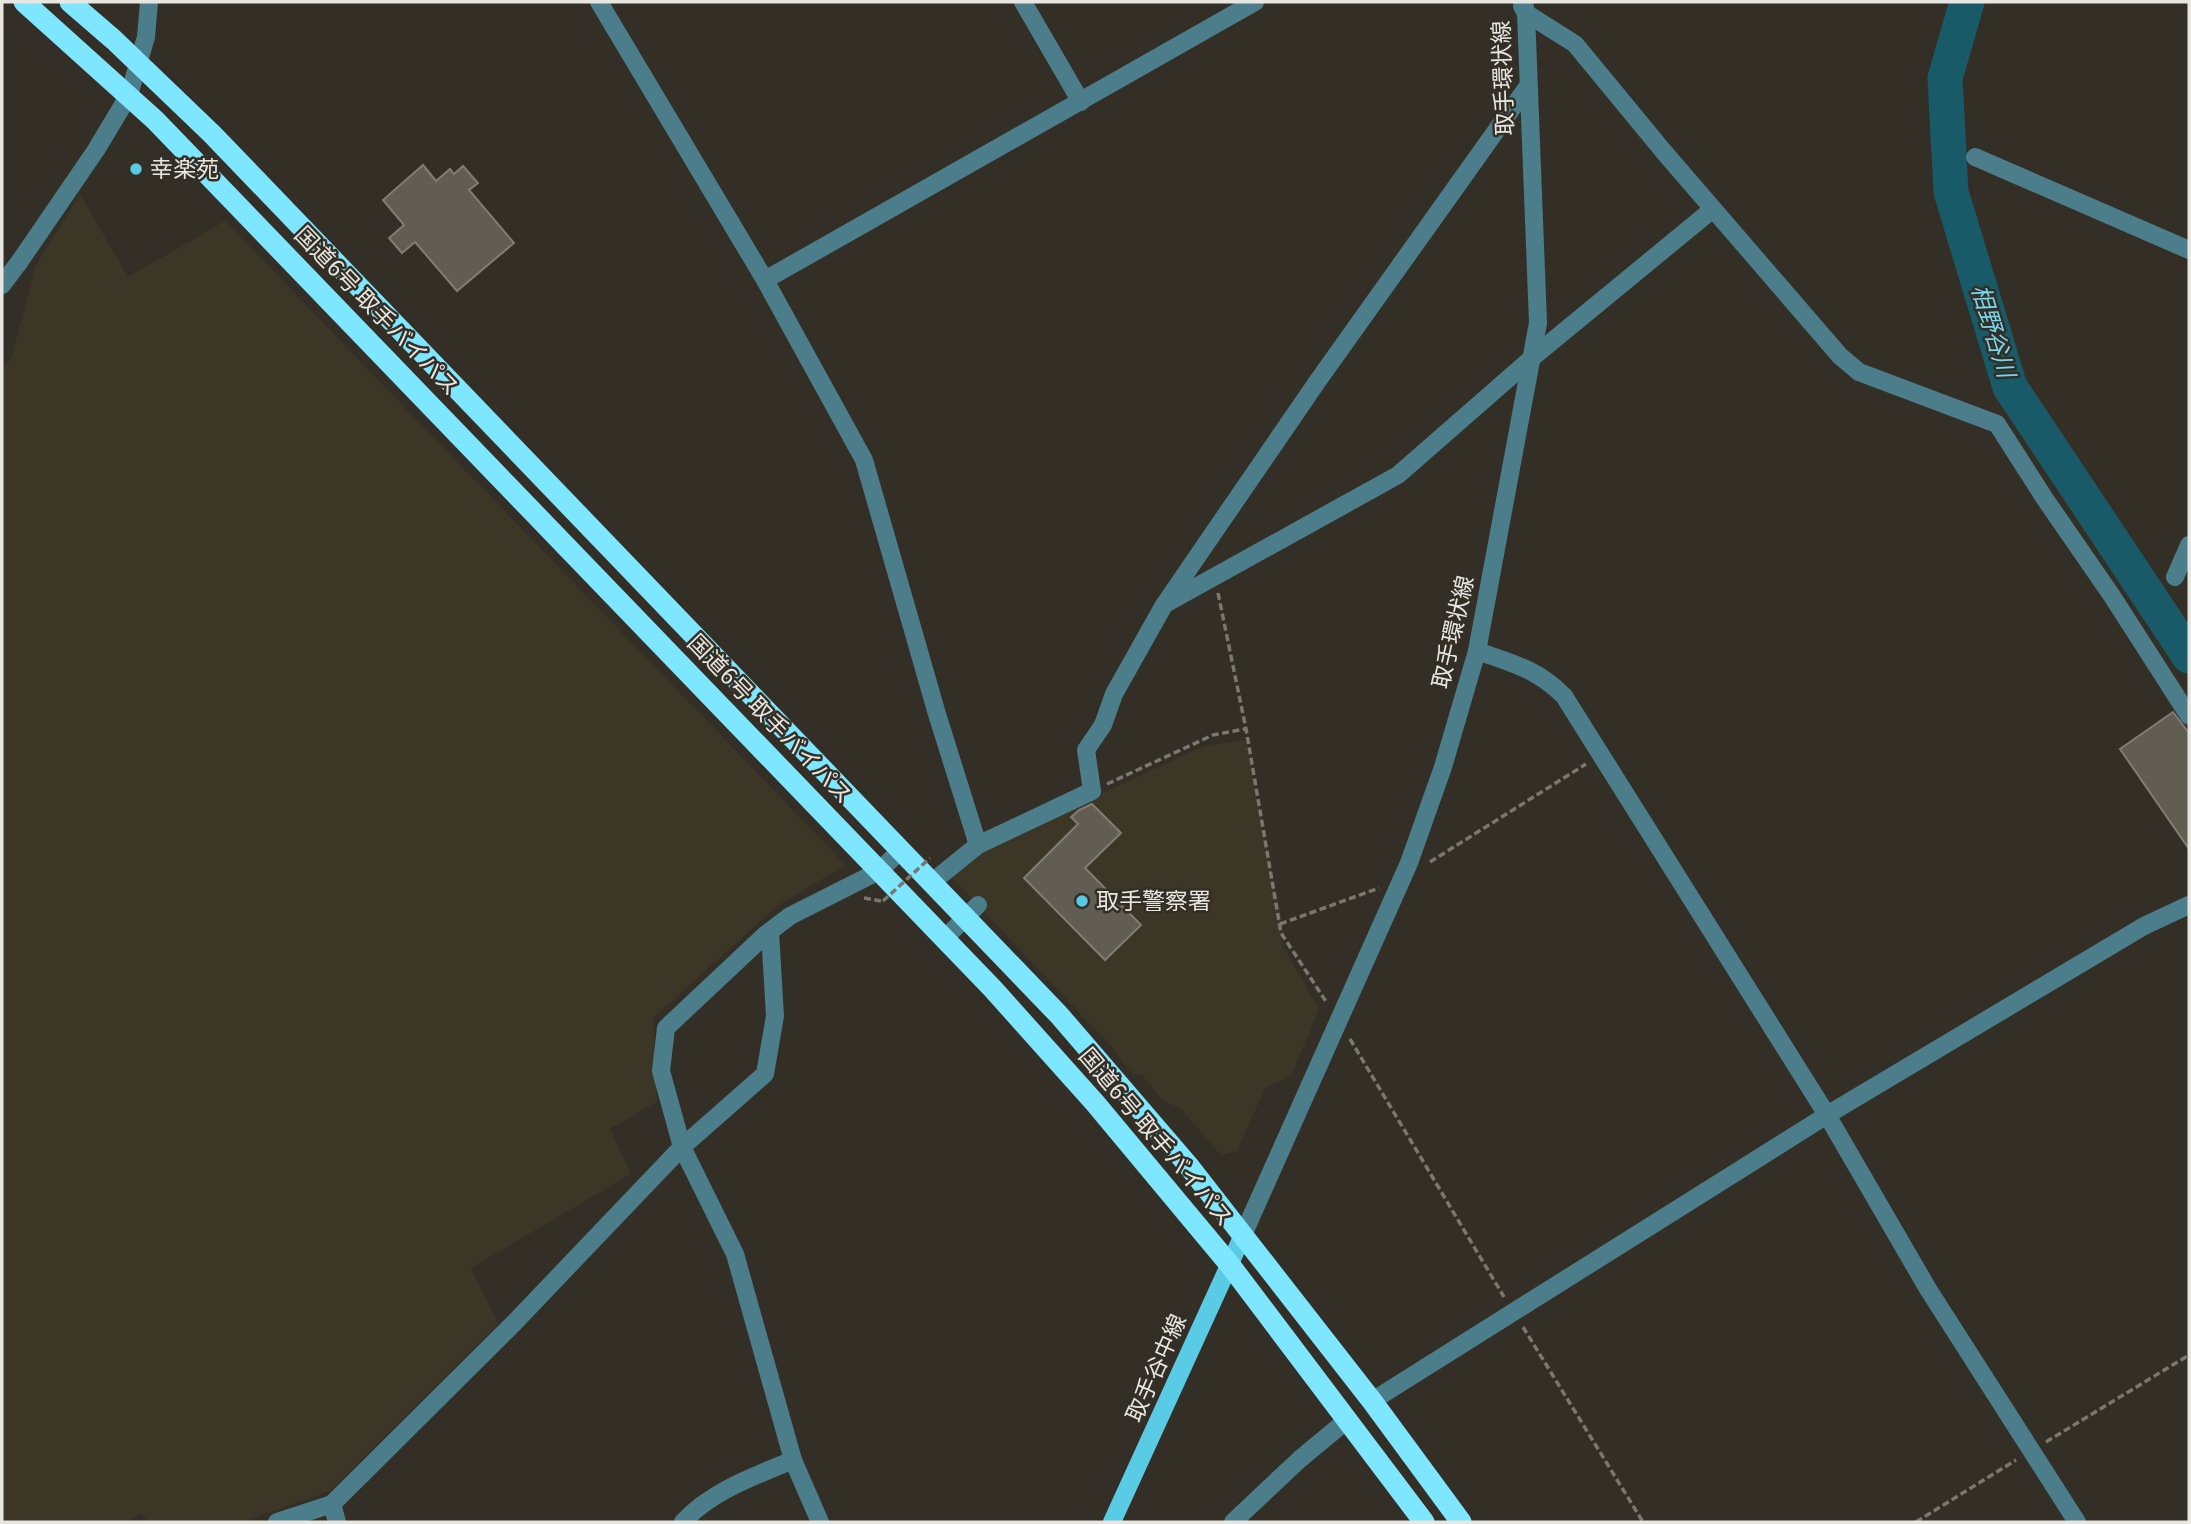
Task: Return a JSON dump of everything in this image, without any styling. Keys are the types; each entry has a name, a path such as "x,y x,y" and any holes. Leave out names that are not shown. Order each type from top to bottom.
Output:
{"highway":[{"name":"国道6号 取手バイパス","path":"24,2 129,95 270,237 945,938 1096,1103 1230,1265 1424,1522"},
{"name":"国道6号 取手バイパス","path":"69,2 212,134 931,883 971,912 1188,1165 1372,1401 1461,1522"}],"main road":[{"name":"取手谷中線","path":"1112,1522 1243,1235"}],"street":[{"path":"2,285 96,150 129,95 146,37 149,2"},
{"path":"599,2 765,281 864,460 937,714 978,845"},
{"path":"1023,2 1081,102"},
{"path":"765,281 1255,2"},
{"path":"1526,5 1575,44 1840,356 1858,372 1997,424 2189,716"},
{"name":"取手環状線","path":"1243,1235 1402,880 1443,767 1477,651 1538,323 1526,5"},
{"path":"931,883 978,845 1092,791 1086,750 1103,725 1114,694 1164,605 1317,382 1528,86"},
{"path":"1975,157 2189,250"},
{"path":"1164,605 1398,475 1533,357 1713,209"},
{"path":"2175,577 2189,545"},
{"path":"1477,651 1527,669 1548,680 1564,696 1827,1115 1928,1289 2077,1522"},
{"path":"820,1522 793,1460 735,1254 682,1147 661,1071 666,1028 790,916 879,871 900,851"},
{"path":"1372,1401 1827,1115 2144,926 2189,905"},
{"path":"945,938 971,912"},
{"path":"277,1522 332,1504 514,1323 682,1147 765,1074 775,1016 770,932"},
{"path":"1233,1522 1300,1459 1347,1420"},
{"path":"683,1522 694,1510 729,1488 793,1460"},
{"path":"332,1504 337,1522"}],"path":[{"path":"1215,576 1246,729 1281,933 1339,1021 1643,1522"},
{"path":"1092,791 1213,735 1246,729"},
{"path":"1280,924 1402,880 1601,755"},
{"path":"883,901 930,858"},
{"path":"1916,1522 2189,1355"}],"shaded area":[{"path":"80,194 128,277 225,221 846,865 778,905 653,1018 657,1102 610,1129 631,1174 471,1268 498,1324 330,1491 242,1522 148,1522 141,1513 125,1522 2,1522 2,366 11,360 35,267"},
{"path":"1246,740 1281,916 1281,943 1319,1009 1291,1076 1265,1088 1237,1151 1221,1155 1179,1107 1164,1102 1141,1074 1133,1075 1109,1044 951,877 990,845 1204,746"}],"building":[{"path":"423,165 436,181 450,169 454,174 463,166 478,183 469,190 514,243 457,291 415,242 402,253 389,238 404,225 383,200"},
{"path":"2173,712 2189,733 2189,849 2120,749"},
{"name":"取手警察署","path":"1092,804 1121,833 1085,868 1141,925 1105,960 1024,878 1078,824 1071,817"}],"waterway":[{"name":"相野谷川","path":"1967,2 1945,78 1951,192 2010,387 2189,656"}],"place":[{"name":"幸楽苑","path":"136,169"},
{"name":"取手警察署","path":"1082,901"}]}
